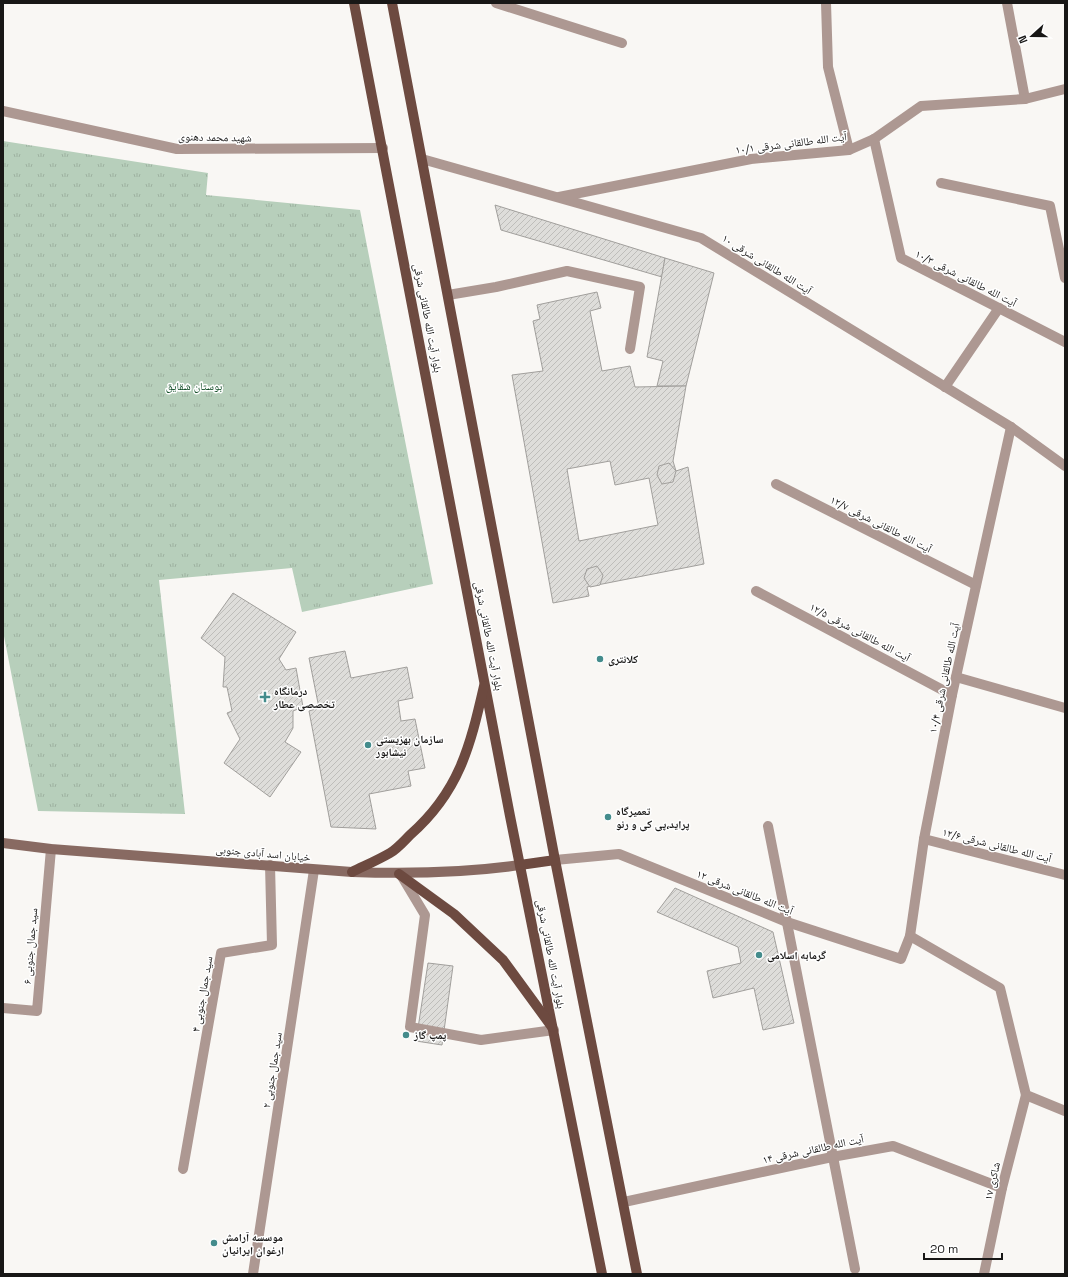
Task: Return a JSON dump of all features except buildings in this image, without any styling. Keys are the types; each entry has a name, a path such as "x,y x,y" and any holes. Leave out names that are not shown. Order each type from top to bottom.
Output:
{"main road":[{"name":"بلوار آیت الله طالقانی شرقی","path":"354,3 520,865 602,1274"},
{"name":"بلوار آیت الله طالقانی شرقی","path":"392,3 555,860 624,1202 637,1274"},
{"path":"352,872 391,853 424,823 443,798 464,760 473,735 485,680"},
{"name":"خیابان اسد آبادی جنوبی","path":"3,843 51,849 270,864 314,870 352,872 400,874 462,872 520,865"},
{"path":"520,865 555,860"},
{"path":"400,874 454,914 503,960 554,1030"}],"street":[{"path":"496,3 622,43"},
{"path":"826,3 828,67 849,150"},
{"path":"1007,3 1025,99"},
{"name":"آیت الله طالقانی شرقی ۱۰/۱","path":"557,197 751,158 849,150 874,139 921,106 1025,99 1065,89"},
{"name":"شهید محمد دهنوی","path":"3,111 177,149 383,148"},
{"name":"آیت الله طالقانی شرقی ۱۰/۳","path":"874,139 901,258 1065,342"},
{"name":"آیت الله طالقانی شرقی ۱۰","path":"422,159 701,238 1011,427 1065,466"},
{"path":"941,183 1050,206 1065,278"},
{"path":"448,295 496,287 567,271 640,287 630,349"},
{"path":"945,387 999,308"},
{"name":"آیت الله طالقانی شرقی ۱۰/۴","path":"910,936 924,839 952,695 1011,427"},
{"name":"آیت الله طالقانی شرقی ۱۲/۷","path":"776,484 976,585"},
{"name":"آیت الله طالقانی شرقی ۱۲/۵","path":"756,590 952,695"},
{"path":"956,677 1065,708"},
{"path":"768,826 854,1269"},
{"name":"آیت الله طالقانی شرقی ۱۲/۶","path":"924,839 1065,875"},
{"name":"سید جمال جنوبی ۶","path":"3,1008 37,1011 51,849"},
{"name":"آیت الله طالقانی شرقی ۱۲","path":"555,860 619,854 787,922 901,960 910,936"},
{"name":"سید جمال جنوبی ۴","path":"183,1169 221,953 272,945 270,864"},
{"name":"سید جمال جنوبی ۲","path":"254,1274 314,870"},
{"path":"400,874 425,915 410,1027 481,1040 554,1030"},
{"path":"910,936 1000,988 1026,1095 1065,1110"},
{"name":"شاکری ۱۷","path":"984,1274 1002,1188 1026,1095"},
{"name":"آیت الله طالقانی شرقی ۱۴","path":"624,1202 832,1157 893,1146 1002,1188"}],"green space":[{"name":"بوستان شقایق","path":"3,141 208,173 206,195 360,210 433,584 302,612 292,568 159,580 185,814 38,811 3,631"}],"place":[{"name":"کلانتری","path":"600,659"},
{"name":"درمانگاه تخصصی عطار","path":"265,697"},
{"name":"سازمان بهزیستی نیشابور","path":"368,745"},
{"name":"تعمیرگاه پراید،پی کی و رنو","path":"608,817"},
{"name":"گرمابه اسلامی","path":"759,955"},
{"name":"پمپ گاز","path":"406,1035"},
{"name":"موسسه آرامش ارغوان ایرانیان","path":"214,1243"}]}
